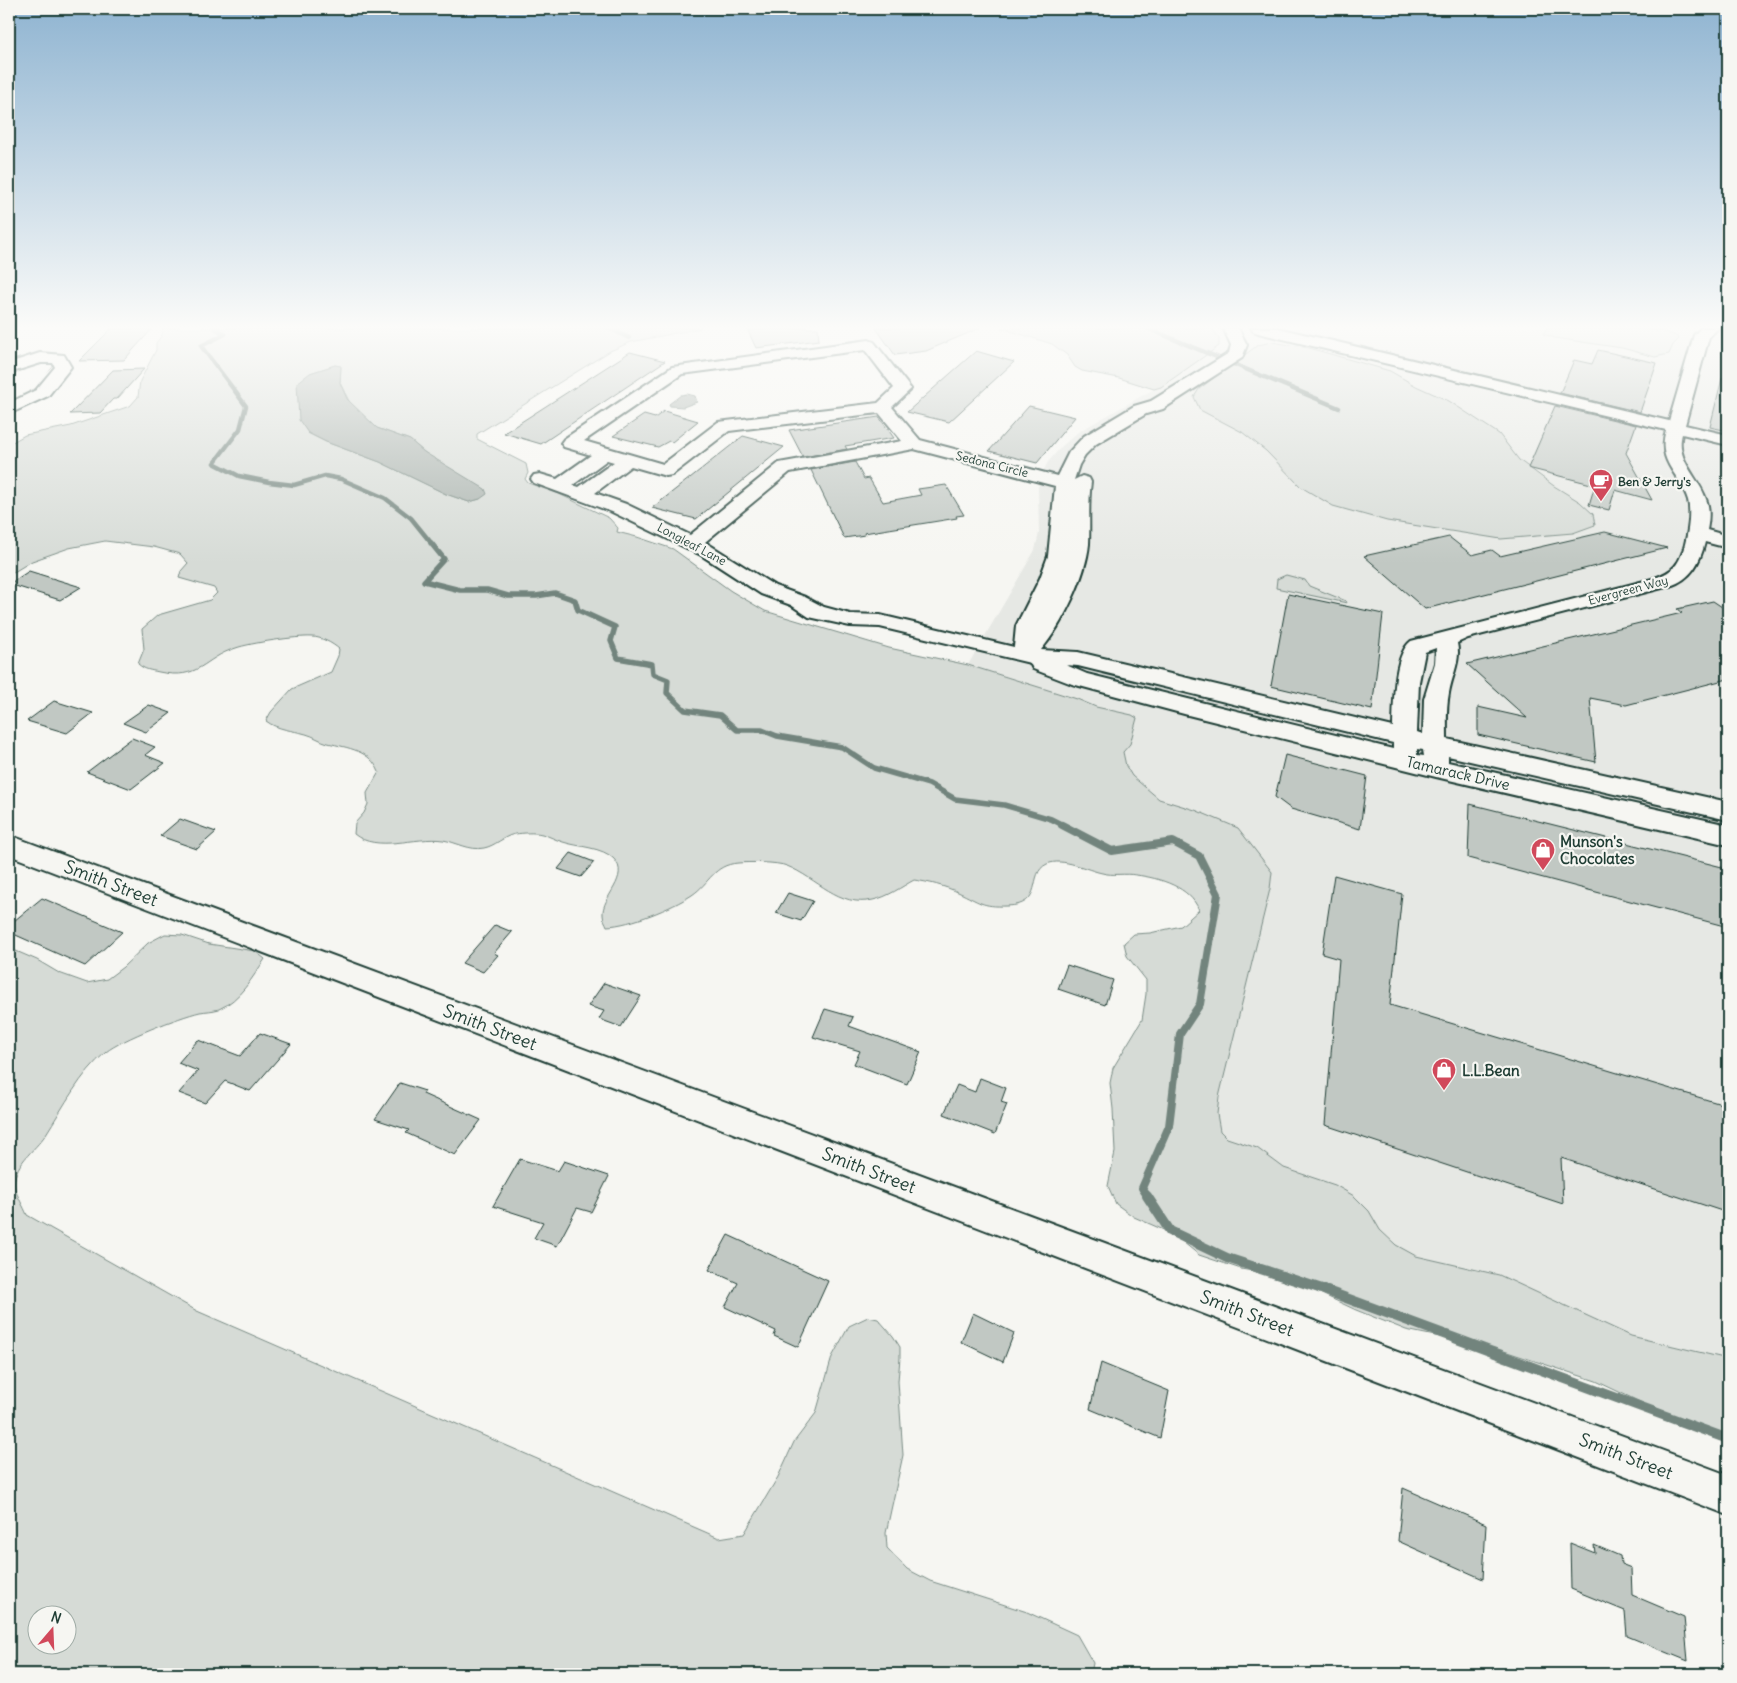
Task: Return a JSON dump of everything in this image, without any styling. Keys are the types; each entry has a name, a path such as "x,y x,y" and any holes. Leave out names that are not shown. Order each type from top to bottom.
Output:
{"street":[{"path":"623,407 570,442 666,471 724,426 883,407 914,444"},
{"path":"1024,656 1046,631 1074,570 1079,545 1072,485 1098,450 1150,413 1156,407"},
{"path":"1589,407 1728,440"},
{"name":"Evergreen Way","path":"1405,749 1411,662 1413,653 1424,644 1445,640 1463,632 1669,579 1684,570 1688,565 1700,508 1695,494 1672,455 1671,443 1681,407"},
{"name":"Sedona Circle","path":"692,543 785,467 914,444 1072,485"},
{"path":"560,485 605,453"},
{"path":"582,493 628,460"},
{"name":"Longleaf Lane","path":"540,479 619,508 692,543 730,564 768,590 798,601 817,612 850,620 880,621 1024,656"},
{"path":"1696,533 1728,542"},
{"path":"1436,756 1436,698 1449,658 1445,640"},
{"name":"Tamarack Drive","path":"1024,656 1080,679 1191,697 1436,756 1728,811"},
{"name":"Tamarack Drive","path":"1436,756 1728,834"},
{"name":"Smith Street","path":"9,845 1728,1494"}],"shaded area":[{"path":"128,407 309,407 308,433 326,442 380,462 446,494 469,502 480,499 410,440 377,428 353,407 521,407 477,434 477,439 526,464 528,473 525,479 528,483 559,494 609,518 618,528 617,532 673,549 731,591 765,611 889,648 968,665 1077,699 1096,707 1132,715 1137,718 1130,744 1123,752 1126,766 1132,776 1159,799 1195,810 1238,828 1272,872 1270,889 1219,1097 1217,1114 1220,1131 1227,1138 1257,1148 1284,1168 1335,1185 1354,1196 1369,1211 1380,1230 1396,1245 1416,1256 1499,1275 1631,1336 1728,1359 1728,1439 1697,1429 1596,1381 1498,1349 1406,1330 1356,1310 1283,1276 1241,1269 1199,1255 1173,1234 1134,1217 1116,1204 1108,1186 1115,1152 1110,1083 1113,1068 1142,1020 1146,994 1146,980 1127,956 1124,943 1134,934 1150,933 1181,926 1199,910 1189,895 1164,881 1132,874 1106,874 1067,863 1053,862 1041,869 1037,875 1031,895 1027,900 1019,904 1007,906 986,905 947,888 914,880 884,897 861,901 849,900 839,896 787,866 756,862 738,863 723,867 692,895 674,905 628,923 607,926 603,916 604,908 619,873 614,859 604,852 535,833 511,835 488,847 479,849 432,839 397,843 363,840 354,834 355,823 364,813 368,804 367,793 379,772 375,765 358,751 325,742 306,734 280,728 266,721 271,712 292,689 331,672 339,649 315,637 285,639 236,648 225,652 193,671 173,674 150,670 138,664 144,649 142,629 158,615 210,600 217,593 214,588 179,578 181,571 188,563 180,554 154,547 105,541 69,548 32,561 9,575 9,444 25,435 71,426"},
{"path":"298,407 355,407 377,428 410,440 424,452 485,489 487,494 480,499 469,502 446,494 380,462 326,442 308,433 299,420"},
{"path":"1123,407 1728,407 1728,1359 1631,1336 1499,1275 1416,1256 1396,1245 1380,1230 1369,1211 1335,1185 1284,1168 1257,1148 1227,1138 1220,1131 1217,1114 1219,1097 1270,889 1272,872 1195,810 1159,799 1132,776 1126,766 1123,752 1130,744 1132,715 1096,707 1077,699 968,665 1035,550 1039,533 1038,487 1040,477 1048,462 1078,432"},
{"path":"1198,407 1457,407 1499,434 1519,460 1554,486 1580,502 1593,514 1595,525 1573,533 1501,539 1387,521 1333,506 1301,487 1266,451 1242,432 1200,410"},
{"path":"1286,575 1305,580 1309,586 1347,603 1276,588 1277,579"},
{"path":"165,934 182,935 209,944 255,951 265,959 245,988 226,1005 217,1010 200,1012 137,1035 106,1052 88,1070 46,1134 20,1165 17,1172 15,1188 27,1215 197,1311 719,1538 744,1534 778,1477 794,1442 816,1413 832,1357 849,1326 868,1317 878,1319 900,1347 898,1381 903,1455 886,1533 887,1548 907,1569 930,1581 1027,1612 1077,1635 1093,1663 1091,1674 9,1674 9,948 37,960 59,973 87,983 107,979 123,967 148,943"}],"building":[{"path":"77,407 106,407 100,413 70,414"},
{"path":"545,407 597,407 541,444 504,433"},
{"path":"913,407 966,407 949,422 907,412"},
{"path":"1029,407 1075,417 1037,463 989,451"},
{"path":"1555,407 1636,425 1626,453 1652,500 1615,490 1609,510 1589,505 1595,485 1528,468"},
{"path":"1617,407 1642,407 1640,412"},
{"path":"1715,407 1728,407 1728,431 1710,427"},
{"path":"664,411 698,421 672,442 669,441 658,447 613,436 644,415 655,418"},
{"path":"879,417 894,438 845,446 847,449 803,457 789,430"},
{"path":"743,436 784,447 696,519 652,508"},
{"path":"855,462 864,479 869,478 883,502 921,495 918,489 946,485 964,515 956,516 957,518 844,538 811,470"},
{"path":"1605,532 1667,548 1425,609 1364,556 1449,537 1472,555 1492,550 1500,556"},
{"path":"29,571 81,587 60,600 9,584"},
{"path":"1288,594 1383,614 1372,710 1271,686"},
{"path":"1713,601 1728,611 1728,679 1626,705 1590,698 1596,762 1478,735 1478,707 1527,718 1467,664 1682,613 1677,609"},
{"path":"54,701 93,713 67,733 27,721"},
{"path":"149,705 171,713 146,732 123,723"},
{"path":"132,738 155,747 145,755 165,763 131,789 87,772"},
{"path":"1285,755 1367,776 1360,829 1291,809 1275,797"},
{"path":"1470,804 1722,867 1728,902 1728,927 1468,858"},
{"path":"180,819 216,832 197,849 160,836"},
{"path":"571,853 594,862 581,877 558,869"},
{"path":"1334,875 1402,894 1390,1005 1728,1106 1728,1213 1561,1158 1563,1204 1325,1125 1339,959 1322,954"},
{"path":"788,893 813,901 801,921 776,913"},
{"path":"42,898 122,932 85,966 9,932 9,925"},
{"path":"495,925 512,932 494,953 498,955 483,972 462,963"},
{"path":"1067,965 1113,980 1105,1005 1058,989"},
{"path":"604,983 641,996 621,1027 599,1019 604,1011 588,1006"},
{"path":"825,1009 853,1017 849,1026 921,1052 907,1084 854,1064 860,1051 813,1037"},
{"path":"260,1033 291,1044 250,1091 225,1081 205,1103 179,1093 198,1071 178,1063 198,1040 240,1056"},
{"path":"980,1078 1006,1088 1001,1102 1007,1104 995,1134 944,1114 957,1085 975,1092"},
{"path":"400,1083 425,1091 423,1094 481,1120 455,1155 406,1133 409,1130 375,1119"},
{"path":"520,1159 558,1171 564,1161 609,1176 591,1212 577,1208 557,1246 534,1238 543,1222 493,1206"},
{"path":"728,1235 828,1281 798,1347 774,1336 776,1331 725,1307 738,1283 709,1270"},
{"path":"973,1313 1014,1333 1003,1362 961,1342"},
{"path":"1101,1363 1169,1391 1160,1438 1090,1409"},
{"path":"1403,1488 1486,1524 1483,1579 1398,1541"},
{"path":"1570,1543 1595,1553 1594,1545 1620,1556 1621,1564 1631,1568 1632,1595 1684,1617 1688,1661 1627,1636 1625,1611 1571,1589"}],"waterway":[{"path":"246,407 240,429 214,463 239,476 269,482 294,485 325,476 341,479 385,498 411,518 432,544"},
{"path":"431,543 444,559 424,581 460,590 487,590 508,596 536,596 555,593 575,600 578,610 615,627 611,641 618,658 652,664 653,674 668,680 667,693 685,710 720,715 737,730 762,730 777,736 842,747 874,768 929,784 955,799 1004,805 1051,819 1065,826"},
{"path":"1062,825 1112,851 1173,842 1199,856 1218,894 1200,1004 1180,1034 1169,1126 1142,1188 1148,1197"},
{"path":"1147,1196 1170,1231 1227,1258 1319,1288 1728,1439"}],"place":[{"name":"Ben & Jerry's","path":"1601,502"},
{"name":"Munson's Chocolates","path":"1543,871"},
{"name":"L.L.Bean","path":"1444,1091"}]}
